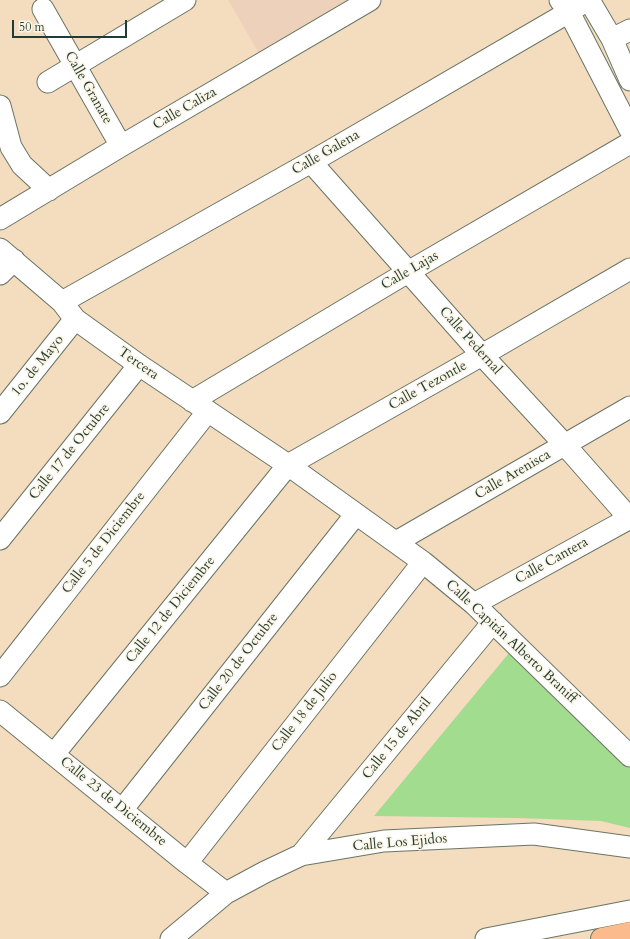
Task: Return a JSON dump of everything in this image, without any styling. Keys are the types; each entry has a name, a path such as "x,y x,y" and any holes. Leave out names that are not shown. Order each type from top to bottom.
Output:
{"main road":[{"path":"602,939 630,933"}],"street":[{"path":"48,82 185,0"},
{"name":"Calle Caliza","path":"0,219 370,0"},
{"path":"588,0 612,39 630,80"},
{"name":"Calle Galena","path":"62,302 311,162 564,6 588,0"},
{"path":"564,6 630,130"},
{"name":"Calle Granate","path":"43,9 121,146"},
{"path":"612,39 630,30"},
{"path":"0,106 11,147 22,165 49,190"},
{"name":"Calle Lajas","path":"200,406 408,272 630,143"},
{"name":"Calle Pedernal","path":"311,162 482,355 630,518"},
{"name":"Tercera","path":"5,261 62,302 75,319 139,365 288,465"},
{"name":"Calle Tezontle","path":"288,465 630,269"},
{"name":"1o. de Mayo","path":"0,413 75,319"},
{"name":"Calle 17 de Octubre","path":"0,539 139,365"},
{"name":"Calle 5 de Diciembre","path":"0,676 200,406"},
{"name":"Calle Arenisca","path":"396,542 630,407"},
{"name":"Calle Capitán Alberto Braniff","path":"288,465 423,562 474,604 630,756"},
{"name":"Calle 12 de Diciembre","path":"54,754 288,465"},
{"name":"Calle 20 de Octubre","path":"122,810 356,514"},
{"name":"Calle Cantera","path":"474,604 630,518"},
{"name":"Calle 18 de Julio","path":"187,863 423,562"},
{"name":"Calle 15 de Abril","path":"301,855 493,622"},
{"name":"Calle 23 de Diciembre","path":"0,711 226,893"},
{"name":"Calle Los Ejidos","path":"171,939 226,893 301,855 384,841 534,834 630,847"},
{"path":"486,939 630,911"}],"shaded area":[{"path":"228,0 354,0 260,55"}],"green space":[{"path":"514,647 630,768 630,828 601,821 374,816"}]}
